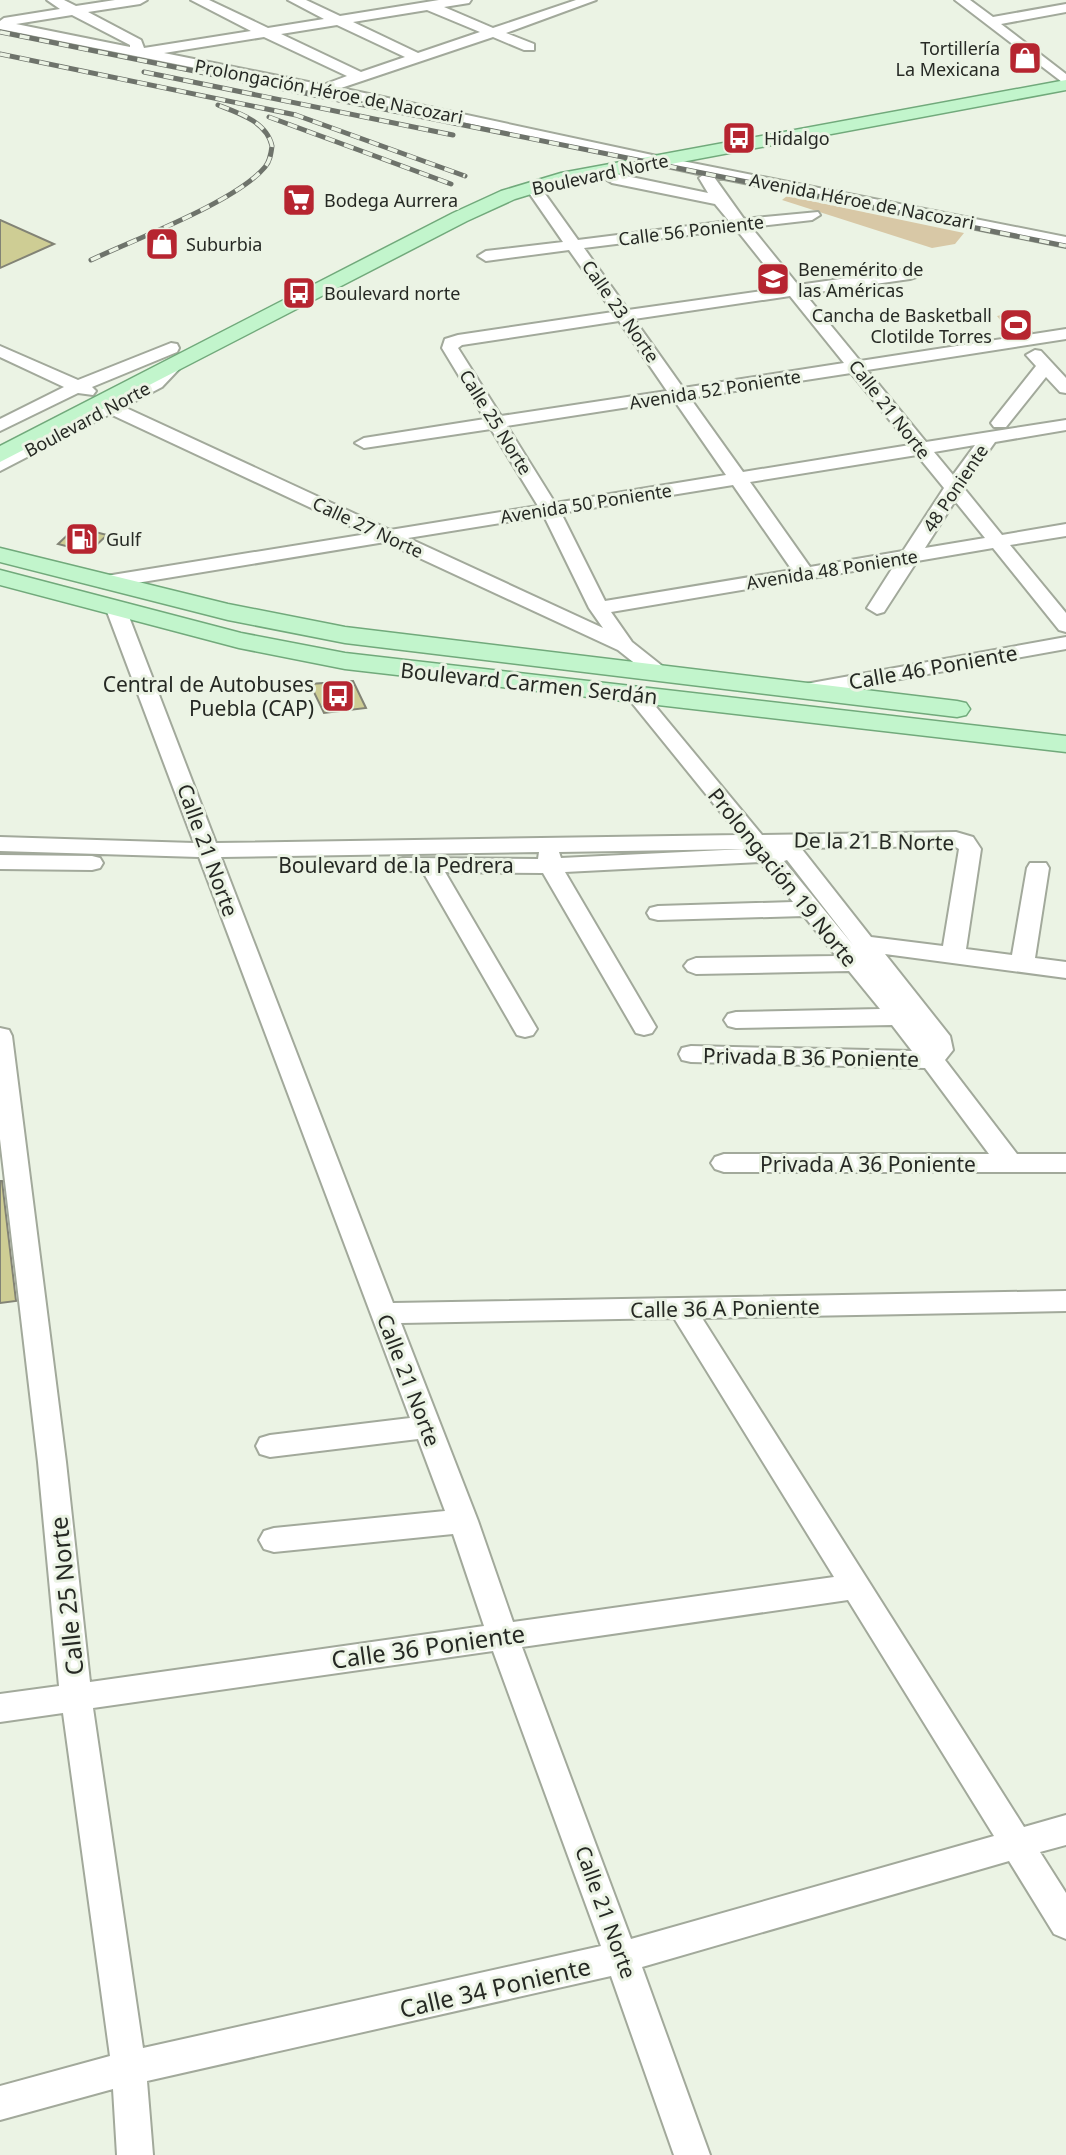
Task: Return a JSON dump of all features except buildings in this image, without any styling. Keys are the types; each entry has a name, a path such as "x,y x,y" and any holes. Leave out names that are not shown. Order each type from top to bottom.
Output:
{"main road":[{"name":"Boulevard Norte","path":"0,455 460,197 526,173 645,158 1063,78"},
{"name":"Boulevard Norte","path":"0,436 82,389 171,358 498,199 533,187 645,158 1063,78"},
{"name":"Boulevard Carmen Serdán","path":"0,555 228,612 345,635 671,682 1066,744"},
{"name":"Boulevard Carmen Serdán","path":"0,577 239,640 345,661 635,694 671,682 800,691 1066,722"}],"street":[{"path":"54,0 136,43 139,53 422,3 464,0"},
{"path":"0,24 140,0"},
{"path":"198,0 360,77"},
{"path":"295,0 418,58"},
{"path":"322,90 589,0"},
{"path":"962,0 1063,78"},
{"path":"422,3 529,47"},
{"path":"990,22 1066,8"},
{"name":"Prolongación Héroe de Nacozari","path":"0,24 645,158"},
{"path":"645,158 707,178"},
{"name":"Avenida Héroe de Nacozari","path":"645,158 1066,242"},
{"path":"612,178 720,200"},
{"name":"Calle 21 Norte","path":"707,178 720,200 1066,626"},
{"name":"Calle 56 Poniente","path":"486,256 812,215 707,178"},
{"name":"Calle 23 Norte","path":"533,187 804,573"},
{"path":"625,316 911,274"},
{"name":"Calle 25 Norte","path":"625,316 458,340 451,343 450,348 549,508 598,608 625,646 671,682"},
{"name":"Avenida 52 Poniente","path":"364,443 1066,334"},
{"path":"1024,341 1066,388"},
{"path":"0,351 82,389"},
{"name":"Boulevard Norte","path":"0,466 156,383 171,358"},
{"name":"48 Poniente","path":"877,608 954,487 1045,366"},
{"name":"Boulevard Norte","path":"0,426 82,389"},
{"name":"Calle 27 Norte","path":"111,408 625,646"},
{"name":"Avenida 50 Poniente","path":"106,582 549,508 921,450 995,431 1066,425"},
{"name":"Avenida 48 Poniente","path":"598,608 1066,530"},
{"name":"Calle 21 Norte","path":"116,609 463,1521 501,1635 623,1957 692,2155"},
{"name":"Calle 46 Poniente","path":"800,691 1066,643"},
{"name":"Prolongación 19 Norte","path":"635,694 810,909 860,953 941,1042 941,1050 930,1060"},
{"name":"De la 21 B Norte","path":"787,846 956,839 965,842 970,849 953,955"},
{"name":"Boulevard de la Pedrera","path":"0,845 209,858 430,865 549,856"},
{"name":"Prolongación 19 Norte","path":"787,846 860,953 899,1017 1011,1164"},
{"name":"Boulevard de la Pedrera","path":"0,862 549,856 787,846"},
{"path":"549,856 644,1027"},
{"path":"430,865 525,1028"},
{"path":"1022,964 1038,868"},
{"path":"658,913 810,909"},
{"path":"696,965 860,953 953,955 1066,970"},
{"path":"736,1020 899,1017"},
{"name":"Calle 25 Norte","path":"0,1037 52,1462 76,1697 129,2068 135,2155"},
{"name":"Privada B 36 Poniente","path":"691,1054 930,1060"},
{"name":"Privada A 36 Poniente","path":"724,1163 1066,1163"},
{"name":"Calle 36 A Poniente","path":"383,1313 1066,1301"},
{"path":"682,1308 1066,1923"},
{"path":"271,1446 427,1427"},
{"path":"274,1540 463,1521"},
{"name":"Calle 36 Poniente","path":"0,1708 856,1586"},
{"name":"Calle 34 Poniente","path":"0,2103 129,2068 623,1957 1066,1830"}],"shaded area":[{"path":"787,196 964,233 955,244 932,248 782,200"},
{"name":"Cancha de Basketball Clotilde Torres","path":"1016,312 1035,334 1015,338 997,316"}],"railway":[{"path":"0,32 1066,246"},
{"path":"0,54 296,115 465,176"},
{"path":"144,72 453,135"},
{"path":"91,260 209,206 251,180 265,167 272,146 264,131 251,119 218,105"},
{"path":"269,117 451,184"}],"place":[{"name":"Tortillería La Mexicana","path":"1025,58"},
{"name":"Hidalgo","path":"739,138"},
{"name":"Bodega Aurrera","path":"299,200"},
{"name":"Suburbia","path":"162,244"},
{"name":"Benemérito de las Américas","path":"773,279"},
{"name":"Boulevard norte","path":"299,293"},
{"name":"Cancha de Basketball Clotilde Torres","path":"1016,325"},
{"name":"Gulf","path":"82,539"},
{"name":"Central de Autobuses Puebla (CAP)","path":"338,696"}]}
